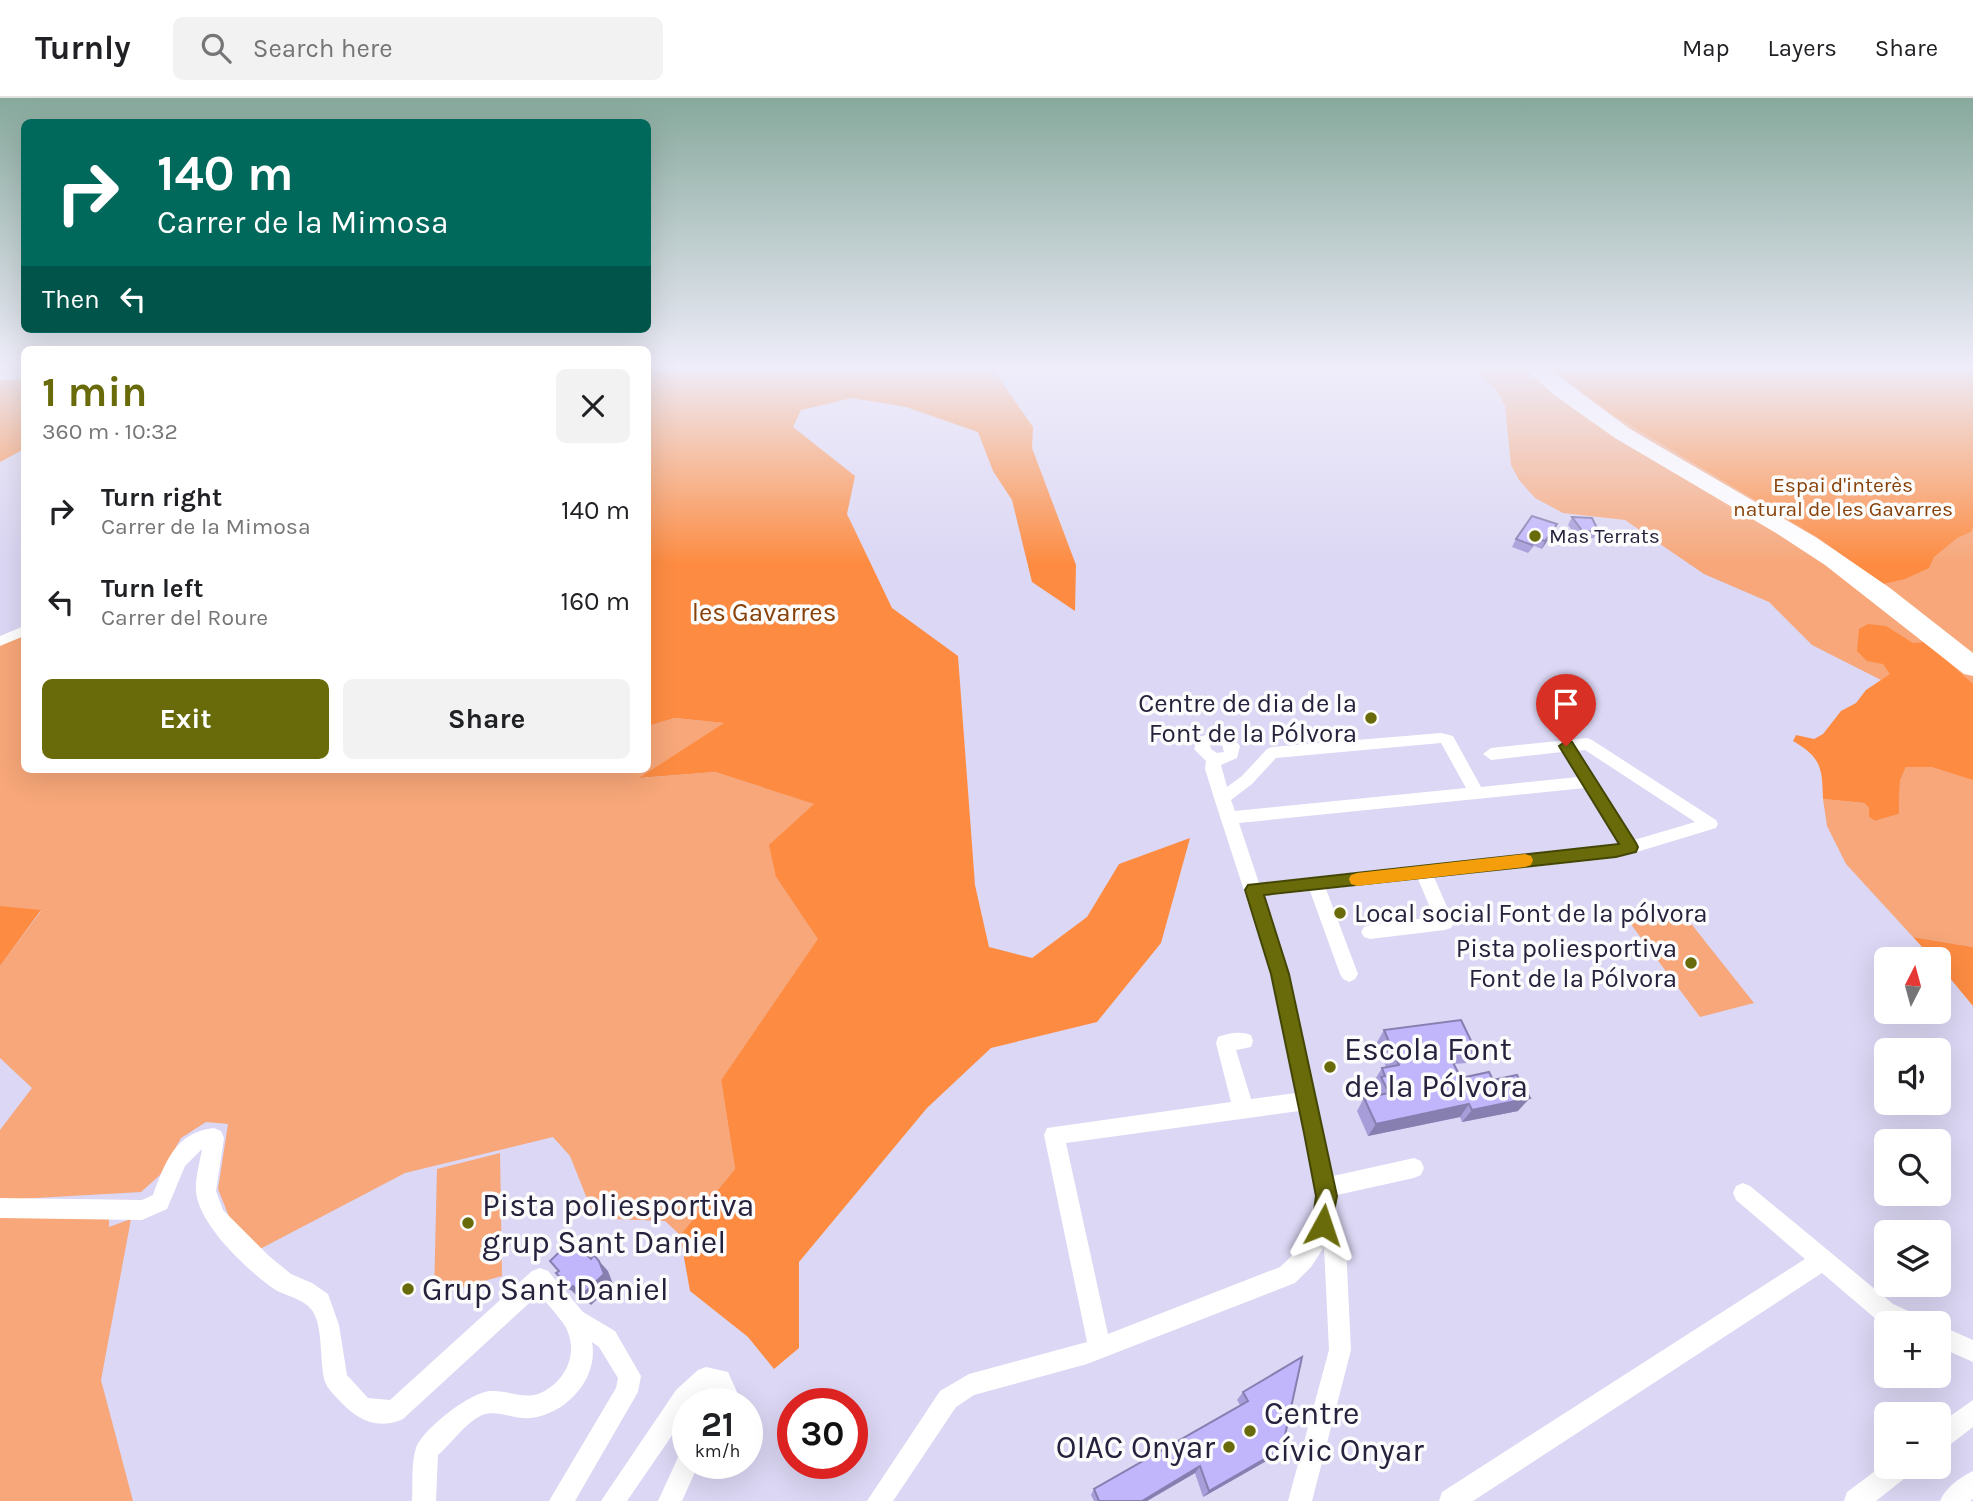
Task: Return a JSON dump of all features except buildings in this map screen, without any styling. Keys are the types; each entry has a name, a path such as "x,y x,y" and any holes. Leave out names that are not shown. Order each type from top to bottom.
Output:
{"highway":[{"path":"1621,432 1829,557 1905,612 1973,667"}],"street":[{"path":"0,641 21,632"},
{"path":"1223,798 1247,780 1272,753 1441,738 1448,740 1477,794"},
{"path":"1254,890 1630,847 1710,824 1587,744 1491,754"},
{"path":"1566,746 1630,847"},
{"path":"879,1501 948,1399 969,1385 1100,1348 1287,1275 1307,1256 1323,1225 1326,1211 1325,1188 1280,974 1213,769 1214,759"},
{"path":"1229,818 1589,782"},
{"path":"1370,932 1445,923 1423,872"},
{"path":"1316,884 1349,974"},
{"path":"1241,1111 1241,1099 1225,1044 1244,1041"},
{"path":"1100,1348 1054,1135 1307,1101"},
{"path":"0,1208 142,1210 160,1202 180,1155 190,1142 214,1138 206,1191 215,1217 261,1264 283,1282 320,1302 328,1325 337,1380 361,1407 376,1412 395,1411 540,1279 575,1320 607,1339 630,1376 627,1392 561,1501"},
{"path":"1325,1188 1414,1168"},
{"path":"1743,1193 1884,1311"},
{"path":"1300,1501 1340,1350 1335,1246 1323,1225"},
{"path":"1451,1501 1822,1260"},
{"path":"424,1501 427,1450 476,1406 489,1402 530,1407 555,1398 564,1390 577,1373 582,1357 575,1320"},
{"path":"1951,1341 1973,1351"},
{"path":"695,1388 706,1378 720,1380 724,1388"},
{"path":"1951,1429 1973,1412"},
{"path":"613,1501 672,1415"},
{"path":"670,1501 680,1479"},
{"path":"1856,1501 1885,1479"},
{"path":"1952,1501 1973,1483"}],"green space":[{"path":"0,432 21,432 21,451 0,462"},
{"name":"les Gavarres","path":"651,432 800,432 855,476 847,514 892,608 958,656 975,885 989,947 1032,958 1087,917 1119,864 1190,838 1161,943 1097,1022 991,1048 927,1108 799,1262 799,1348 774,1369 748,1337 690,1291 680,1235 735,1169 721,1080 818,939 776,877 769,845 814,804 715,772 639,778 651,773 651,770 724,723 675,718 651,725"},
{"name":"les Gavarres","path":"978,432 1033,432 1032,448 1076,565 1075,611 1032,582 1012,500 993,471"},
{"name":"Espai d'interès natural de les Gavarres","path":"1508,432 1973,432 1973,947 1913,937 1846,864 1827,826 1823,799 1864,803 1869,808 1869,817 1875,821 1899,814 1900,781 1906,767 1932,767 1915,704 1881,680 1812,645 1769,602 1704,574 1625,520 1563,513 1535,498 1519,480 1511,465"},
{"path":"1643,432 1973,432 1973,527 1971,532 1957,538 1934,557 1929,568 1905,579 1883,584 1817,537"},
{"path":"1868,624 1886,626 1913,643 1926,642 1973,684 1973,780 1932,767 1906,767 1900,781 1899,814 1875,821 1869,817 1869,808 1864,803 1823,799 1821,772 1815,759 1793,741 1796,735 1814,739 1823,734 1841,711 1856,703 1866,690 1890,674 1883,664 1867,661 1857,651 1859,629"},
{"path":"21,636 21,773 649,773 641,778 715,772 815,804 776,877 819,939 721,1080 735,1169 680,1235 665,1221 613,1219 592,1211 570,1156 553,1137 405,1173 260,1249 232,1224 218,1189 228,1124 206,1122 181,1138 160,1175 141,1192 0,1200 0,1130 32,1088 0,1058 0,966 41,911 0,908 0,645"},
{"path":"675,718 725,723 651,771 651,725"},
{"path":"0,906 41,910 0,966"},
{"name":"Pista poliesportiva Font de la Pólvora","path":"1681,911 1754,1003 1700,1017 1630,923"},
{"path":"1913,937 1973,947 1973,1006 1951,979 1951,947 1922,947"},
{"name":"Pista poliesportiva grup Sant Daniel","path":"500,1153 502,1276 434,1295 437,1169"},
{"path":"0,1214 109,1218 109,1227 131,1219 101,1380 133,1501 0,1501"}],"slow traffic":[{"path":"1357,879 1525,860"}],"place":[{"name":"Mas Terrats","path":"1535,536"},
{"name":"Centre de dia de la Font de la Pólvora","path":"1371,718"},
{"name":"Local social Font de la pólvora","path":"1340,913"},
{"name":"Pista poliesportiva Font de la Pólvora","path":"1691,963"},
{"name":"Escola Font de la Pólvora","path":"1330,1067"},
{"name":"Pista poliesportiva grup Sant Daniel","path":"468,1223"},
{"name":"Grup Sant Daniel","path":"408,1289"},
{"name":"Centre cívic Onyar","path":"1250,1431"},
{"name":"OIAC Onyar","path":"1229,1447"}],"route":[{"path":"1323,1225 1327,1196 1280,974 1254,890 1616,851 1630,847 1566,746"}]}
